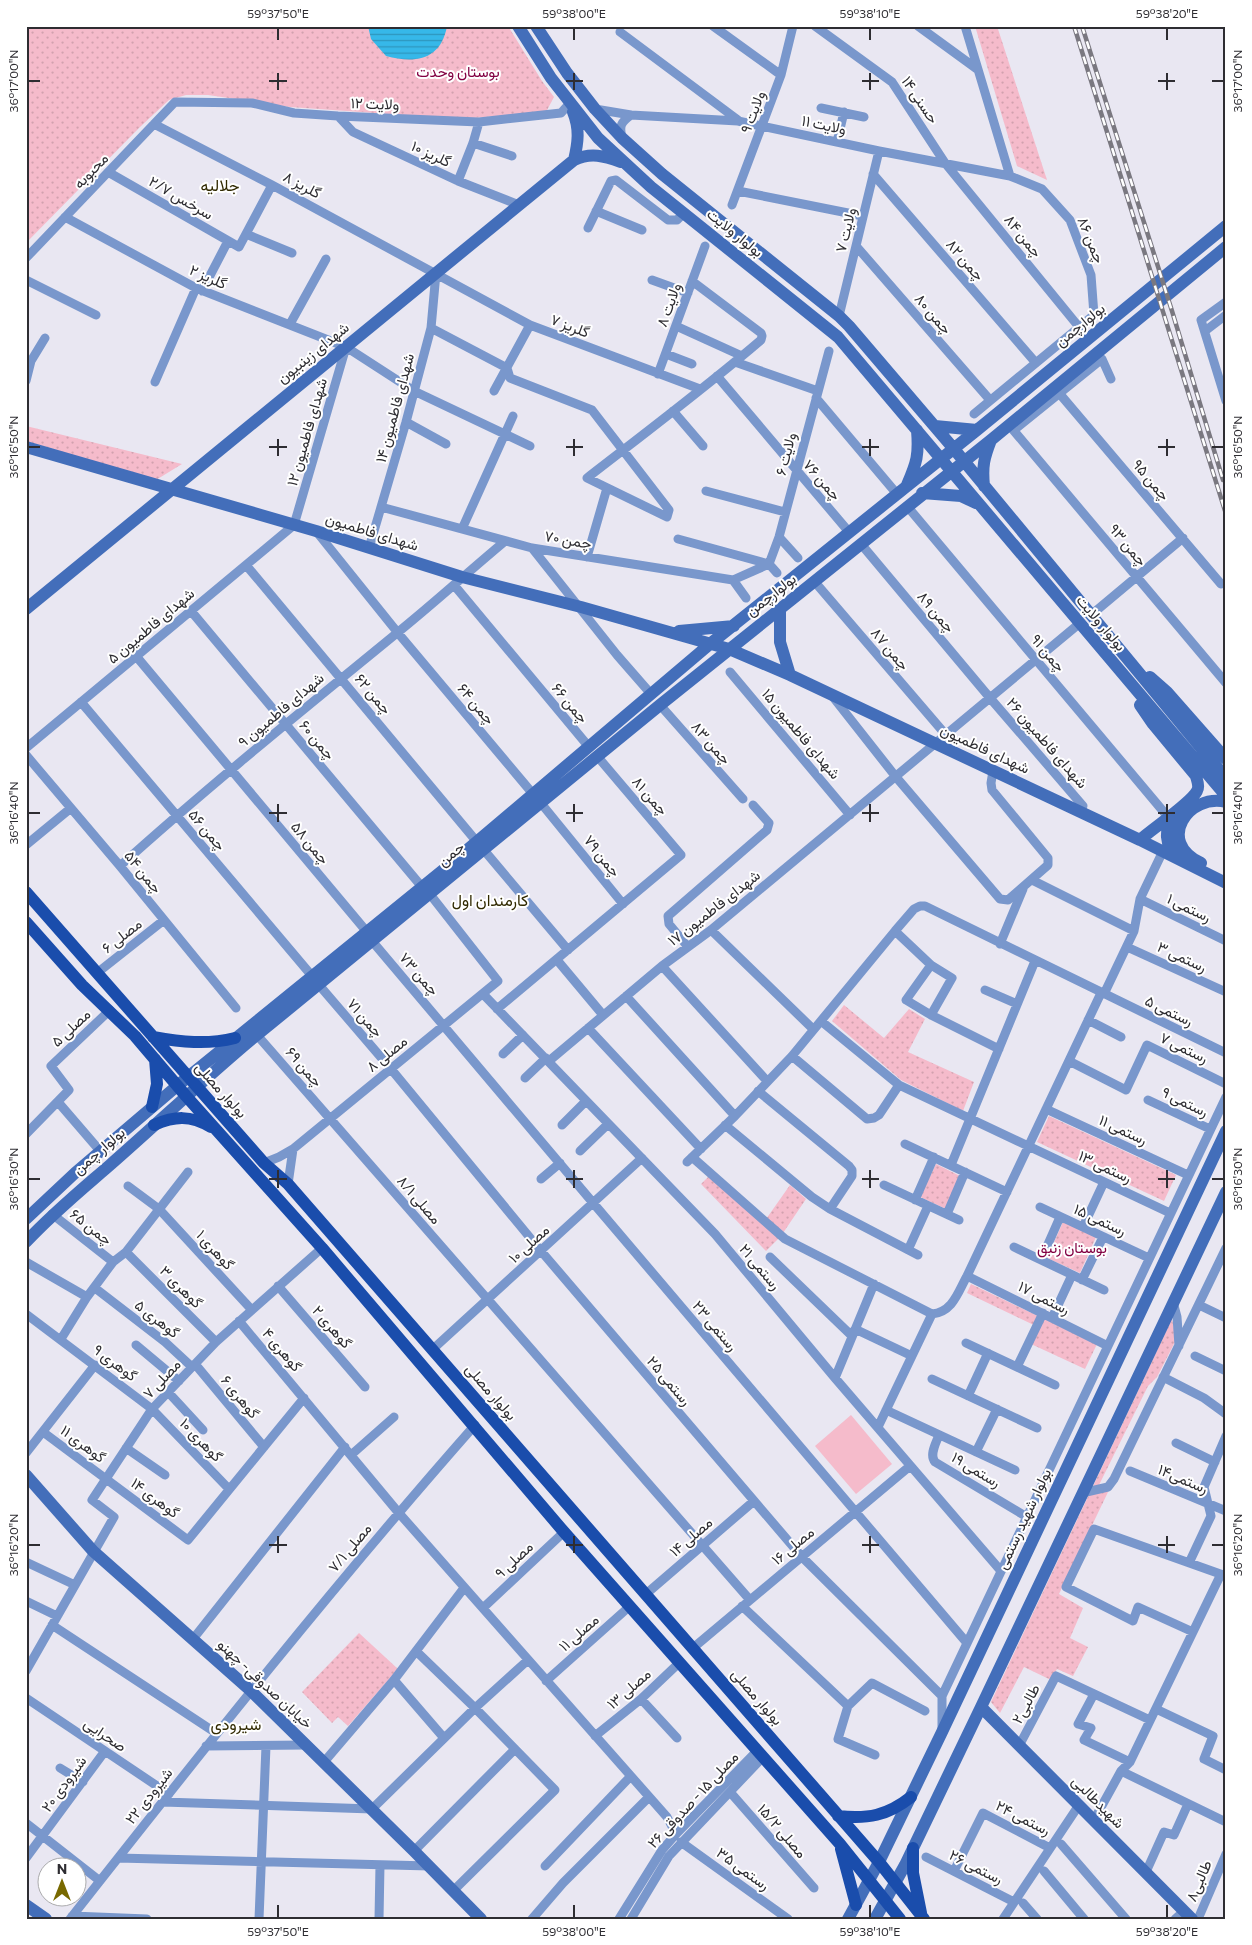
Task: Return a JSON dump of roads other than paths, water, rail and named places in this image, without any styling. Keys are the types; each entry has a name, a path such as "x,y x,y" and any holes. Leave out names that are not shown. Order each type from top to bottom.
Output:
{"main road":[{"name":"بولوار ولایت","path":"518,26 551,78 598,138 684,213 831,330 1226,796"},
{"name":"بولوار ولایت","path":"536,26 567,73 622,138 662,174 839,316 954,448 1226,778"},
{"path":"570,103 577,121 579,136 574,160"},
{"path":"574,160 585,155 596,155 612,158 626,164"},
{"name":"شهدای زینبیون","path":"26,609 574,160"},
{"name":"بولوارچمن","path":"710,644 940,460 1226,226"},
{"path":"964,461 991,440 1012,427 1226,247"},
{"path":"935,426 977,430"},
{"path":"902,490 917,463 919,451 917,430"},
{"path":"984,486 982,468 991,440"},
{"name":"شهدای فاطمیون","path":"26,446 316,531 369,548 458,581 581,608 728,649 790,675 831,695 940,740 993,771 1163,851 1226,883"},
{"name":"بولوارچمن","path":"728,649 964,461"},
{"path":"922,494 961,496 980,505"},
{"path":"780,609 780,642 790,675"},
{"path":"664,630 686,631 734,626"},
{"name":"چمن","path":"593,751 651,694 710,644"},
{"name":"چمن","path":"187,1083 257,1035 315,981 593,751 660,704 728,649"},
{"path":"1122,652 1167,692 1226,759"},
{"path":"1113,663 1153,724 1196,776 1198,784 1198,790 1140,840"},
{"path":"651,694 660,704"},
{"path":"1226,802 1209,801 1199,804 1183,821 1178,831 1178,839 1190,858 1226,874"},
{"path":"1170,816 1167,826 1167,843 1170,850 1180,860"},
{"name":"بولوار مصلی","path":"26,892 152,1037 187,1083 264,1163 288,1184 359,1264 879,1862 923,1917"},
{"name":"بولوار مصلی","path":"26,922 82,985 110,1010 155,1059 187,1083"},
{"path":"82,985 97,973"},
{"name":"چمن","path":"187,1083 235,1038 315,981"},
{"path":"152,1037 196,1043 221,1042 235,1038"},
{"path":"152,1107 157,1084 155,1059"},
{"name":"بولوار مصلی","path":"187,1083 186,1096 322,1248 475,1425 564,1532 840,1844 900,1919"},
{"name":"بولوار چمن","path":"26,1219 75,1173 152,1107 187,1083"},
{"name":"بولوار چمن","path":"26,1242 52,1214 186,1096"},
{"path":"154,1125 171,1117 183,1117 201,1121 216,1130"},
{"name":"بولوار شهید رستمی","path":"851,1918 942,1732 1226,1131"},
{"path":"75,1173 85,1185"},
{"path":"875,1919 913,1848 1226,1192"},
{"path":"346,1276 359,1264"},
{"name":"خیابان صدوقی- چهنو","path":"26,1475 94,1551 250,1690 414,1850 481,1919"},
{"name":"شهیدطالبی","path":"981,1707 1146,1872 1184,1916"},
{"path":"760,1754 770,1737"},
{"path":"838,1816 871,1817 897,1808 911,1796"},
{"path":"840,1844 856,1905"},
{"path":"913,1848 913,1873 923,1917"},
{"path":"26,1905 46,1919"}],"street":[{"path":"713,26 781,75"},
{"name":"ولایت ۹","path":"732,205 781,75 793,26"},
{"name":"حسنی ۱۴","path":"814,26 892,82 945,163"},
{"path":"918,26 977,69"},
{"path":"965,26 1010,176"},
{"path":"620,32 738,121"},
{"name":"ولایت ۱۲","path":"175,102 252,103 294,113 479,122 561,113 570,103"},
{"name":"محبوبه","path":"26,258 175,102"},
{"path":"821,108 864,117"},
{"name":"ولایت ۱۱","path":"596,109 631,115 738,121 1010,176"},
{"path":"837,142 844,112"},
{"path":"622,138 620,130 622,123 631,115"},
{"name":"گلریز ۱۰","path":"338,116 352,132 458,181 519,206"},
{"path":"458,181 479,122"},
{"name":"گلریز ۸","path":"154,124 436,273"},
{"path":"473,143 512,156"},
{"name":"ولایت ۷","path":"839,316 879,151"},
{"name":"چمن ۸۴","path":"945,163 1080,327"},
{"name":"سرخس ۲/۷","path":"108,172 239,247 246,234"},
{"name":"چمن ۸۲","path":"874,174 1036,362"},
{"name":"چمن ۸۶","path":"1010,176 1042,189 1070,220 1090,275 1094,315 1080,327"},
{"path":"588,228 611,181 616,180 668,220 677,220 684,213"},
{"path":"272,185 246,234 292,253"},
{"path":"738,191 863,216"},
{"path":"596,211 642,230"},
{"name":"گلریز ۲","path":"65,217 199,289 346,347 414,391 530,446"},
{"path":"155,382 199,289 228,241"},
{"name":"ولایت ۸","path":"658,374 705,246"},
{"name":"چمن ۸۰","path":"856,246 990,400"},
{"path":"290,324 326,259"},
{"name":"گلریز ۷","path":"436,273 530,325 700,389"},
{"name":"شهدای فاطمیون ۱۴","path":"369,548 431,328 436,273"},
{"path":"26,280 96,315"},
{"path":"652,280 688,293"},
{"path":"431,328 507,368 510,378 592,410 623,450 669,510 667,517 587,478 623,450 700,389 717,376 761,340 761,333 692,281"},
{"path":"1226,302 1201,320 1222,374 1226,401"},
{"path":"1204,330 1226,315"},
{"path":"494,391 530,325"},
{"path":"676,326 738,359 817,394 902,490"},
{"path":"974,414 1080,327"},
{"path":"26,381 31,361 45,338"},
{"name":"شهدای فاطمیون ۱۲","path":"294,525 346,347"},
{"name":"ولایت ۶","path":"769,564 779,537 829,351"},
{"path":"666,354 692,364"},
{"path":"1012,427 1102,359 1111,379"},
{"name":"چمن ۷۶","path":"717,376 849,532"},
{"name":"چمن ۹۵","path":"1059,393 1222,584"},
{"path":"672,411 703,446"},
{"path":"462,529 513,416"},
{"path":"406,422 446,444"},
{"name":"چمن ۹۳","path":"1012,427 1226,684"},
{"path":"587,558 607,488"},
{"path":"706,491 785,512"},
{"name":"چمن ۹۱","path":"907,506 1170,816"},
{"name":"چمن ۷۰","path":"382,507 504,542 532,548 733,580"},
{"name":"شهدای فاطمیون ۵","path":"26,748 294,525"},
{"name":"چمن ۶۴","path":"316,531 536,798"},
{"path":"779,537 798,558"},
{"path":"1091,615 1183,538"},
{"path":"678,539 769,564 777,573"},
{"name":"شهدای فاطمیون ۹","path":"120,866 176,815 504,542"},
{"name":"چمن ۸۹","path":"861,544 990,698"},
{"path":"532,548 617,655 651,694"},
{"name":"چمن ۶۲","path":"246,564 568,950"},
{"path":"746,598 733,580 769,564"},
{"name":"چمن ۶۶","path":"458,581 530,677 593,751"},
{"name":"چمن ۸۷","path":"814,581 940,740"},
{"name":"چمن ۶۰","path":"191,611 426,890 498,981"},
{"name":"شهدای فاطمیون ۱۷","path":"525,1078 662,966 711,930 1080,623"},
{"name":"چمن ۵۸","path":"136,656 369,936"},
{"name":"شهدای فاطمیون ۱۵","path":"730,672 850,815"},
{"path":"831,695 896,777 1000,899 1008,900 1048,865 1049,861 992,790 993,771"},
{"name":"شهدای فاطمیون ۲۶","path":"990,698 1083,806"},
{"name":"چمن ۵۶","path":"81,702 315,981"},
{"name":"چمن ۸۳","path":"660,704 743,799"},
{"name":"چمن ۸۱","path":"593,751 681,854 623,904"},
{"name":"چمن ۵۴","path":"26,755 236,1008"},
{"name":"چمن ۷۹","path":"536,798 623,904"},
{"path":"688,947 669,924 668,916 768,830 769,822 753,805"},
{"path":"26,845 71,808"},
{"path":"931,1016 952,978 931,964 895,931 792,1056 690,1160 785,1239 932,1314 948,1310 967,1276 1088,1020 1127,947 1134,931 1140,899 1163,851"},
{"path":"1032,880 1134,931"},
{"path":"1000,944 1023,888"},
{"name":"رستمی ۱","path":"1140,899 1226,941"},
{"path":"496,1009 623,904"},
{"name":"رستمی ۵","path":"895,931 920,906 925,906 1226,1053"},
{"name":"مصلی ۶","path":"97,973 164,920"},
{"path":"711,930 813,1029"},
{"name":"چمن ۷۳","path":"369,936 444,1025"},
{"name":"رستمی ۳","path":"1127,947 1226,992"},
{"path":"557,960 604,1015"},
{"path":"950,1165 1035,961"},
{"path":"931,964 906,1000 931,1016 999,1049"},
{"path":"662,966 767,1081"},
{"name":"چمن ۷۱","path":"315,981 391,1068"},
{"name":"مصلی ۸","path":"264,1163 293,1149 498,981"},
{"path":"985,990 1018,1004"},
{"name":"رستمی ۲۱","path":"483,994 715,1234 835,1378 1001,1570"},
{"path":"626,996 735,1116"},
{"name":"مصلی ۵","path":"58,1102 69,1090 51,1066 110,1010"},
{"path":"1088,1020 1121,1037"},
{"name":"رستمی ۱۳","path":"821,1021 899,1085 1170,1213"},
{"name":"رستمی ۲۳","path":"444,1025 967,1643"},
{"path":"588,1028 701,1149"},
{"name":"چمن ۶۹","path":"257,1035 329,1118"},
{"path":"503,1054 523,1035"},
{"name":"رستمی ۷","path":"1069,1061 1126,1090 1147,1046 1226,1084"},
{"path":"792,1056 867,1119 878,1115 899,1085"},
{"name":"رستمی ۲۵","path":"391,1068 541,1252 802,1557 942,1696"},
{"path":"758,1091 850,1166 852,1176 830,1209"},
{"path":"942,1732 942,1696 1226,1096"},
{"name":"رستمی ۹","path":"1148,1100 1210,1129"},
{"path":"562,1124 586,1101"},
{"path":"26,1134 58,1102 101,1152"},
{"name":"رستمی ۱۱","path":"1046,1109 1188,1175"},
{"name":"مصلی ۸/۱","path":"329,1118 702,1545 746,1603 848,1706"},
{"path":"580,1151 608,1124"},
{"path":"725,1125 812,1197 830,1209 918,1255"},
{"path":"905,1144 1007,1192"},
{"path":"288,1184 293,1149"},
{"path":"915,1200 934,1157"},
{"name":"مصلی ۱۰","path":"433,1349 594,1204 642,1158"},
{"path":"541,1179 560,1163"},
{"path":"61,1339 84,1295 95,1288 113,1262 126,1252 188,1172"},
{"path":"947,1214 965,1172"},
{"path":"1082,1227 1104,1182"},
{"path":"884,1185 959,1220"},
{"name":"گوهری ۱","path":"128,1186 159,1209 251,1309"},
{"path":"908,1250 928,1206"},
{"name":"رستمی ۱۵","path":"1040,1207 1149,1258"},
{"name":"چمن ۶۵","path":"52,1214 113,1262"},
{"path":"1040,1260 1060,1216"},
{"path":"1082,1280 1103,1237"},
{"path":"1014,1247 1104,1290"},
{"name":"مصلی ۷","path":"94,1551 114,1516 92,1500 152,1409 216,1342 322,1248"},
{"path":"1082,1493 1108,1487 1114,1479 1226,1248"},
{"name":"گوهری ۳","path":"126,1252 216,1342"},
{"path":"770,1257 854,1333 912,1356"},
{"path":"26,1262 84,1295"},
{"path":"1052,1318 1072,1275"},
{"name":"رستمی ۱۷","path":"967,1276 1108,1346"},
{"path":"835,1378 874,1284"},
{"name":"گوهری ۲","path":"278,1286 365,1387"},
{"name":"گوهری ۵","path":"95,1288 194,1365"},
{"path":"1173,1302 1177,1317 1179,1346"},
{"path":"1199,1305 1226,1318"},
{"name":"گوهری ۹","path":"26,1314 152,1409"},
{"path":"878,1427 932,1314"},
{"path":"1017,1367 1043,1314"},
{"name":"گوهری ۴","path":"239,1321 398,1512 667,1817 678,1838"},
{"path":"966,1343 1055,1385"},
{"path":"136,1346 179,1381"},
{"path":"968,1396 988,1353"},
{"path":"1196,1356 1226,1371"},
{"path":"26,1454 94,1365"},
{"name":"گوهری ۶","path":"194,1365 264,1447"},
{"path":"1163,1377 1204,1398 1226,1414"},
{"path":"932,1379 1037,1428"},
{"path":"168,1392 203,1430"},
{"path":"229,1489 304,1398"},
{"name":"گوهری ۱۰","path":"152,1409 229,1489"},
{"path":"976,1452 997,1409"},
{"path":"886,1410 1015,1470"},
{"path":"351,1455 394,1417"},
{"name":"مصلی ۷/۱","path":"250,1690 398,1512 475,1425"},
{"name":"گوهری ۱۱","path":"43,1432 106,1478"},
{"name":"رستمی ۱۹","path":"939,1435 932,1454 935,1462 1027,1516"},
{"path":"1189,1562 1211,1516 1204,1487 1226,1436"},
{"path":"1176,1443 1215,1462"},
{"path":"194,1639 345,1447"},
{"path":"126,1448 165,1475"},
{"name":"مصلی ۱۶","path":"693,1648 910,1466"},
{"name":"رستمی۱۴","path":"1130,1471 1226,1511"},
{"name":"گوهری ۱۴","path":"106,1478 188,1540 229,1489"},
{"name":"مصلی ۱۴","path":"646,1594 754,1501"},
{"path":"1094,1820 1120,1771 1130,1762 1223,1575 1094,1529 1066,1587 1133,1621 1138,1607 1193,1632"},
{"name":"مصلی ۹","path":"483,1608 564,1532"},
{"path":"27,1668 94,1551"},
{"path":"26,1562 75,1585"},
{"path":"324,1762 394,1680 464,1588"},
{"path":"26,1601 56,1616"},
{"name":"مصلی ۱۱","path":"546,1681 630,1606"},
{"path":"52,1626 216,1733"},
{"path":"416,1651 555,1790 453,1890"},
{"path":"166,1798 264,1805 372,1809 475,1708 528,1660"},
{"name":"مصلی ۱۳","path":"595,1736 641,1699 680,1662"},
{"name":"طالبی۲","path":"1019,1746 1056,1676 1094,1694"},
{"path":"394,1680 444,1738"},
{"path":"875,1754 838,1739 848,1706 872,1683 925,1711"},
{"name":"شیرودی ۲۲","path":"71,1917 250,1690"},
{"path":"1130,1762 1084,1740 1091,1728 1078,1724 1094,1694 1150,1720"},
{"name":"صحرایی","path":"26,1698 105,1751 166,1798"},
{"path":"641,1699 677,1738"},
{"path":"1156,1709 1213,1736 1204,1759 1226,1770"},
{"path":"206,1746 307,1745"},
{"path":"259,1919 266,1746"},
{"path":"414,1850 515,1749"},
{"name":"شیرودی ۲۰","path":"26,1858 105,1751"},
{"name":"مصلی ۱۵ - صدوقی ۲۶","path":"619,1919 662,1850 730,1792 760,1754"},
{"name":"مصلی ۱۵ - صدوقی ۲۶","path":"632,1918 678,1838 760,1754"},
{"path":"60,1768 83,1782"},
{"path":"1120,1771 1226,1822"},
{"path":"546,1866 630,1776"},
{"name":"مصلی ۱۵/۲","path":"730,1792 814,1888"},
{"path":"532,1919 563,1883 649,1796"},
{"path":"1146,1872 1164,1832 1174,1835 1188,1804"},
{"path":"1003,1919 1019,1902 1050,1848 1079,1805"},
{"name":"رستمی ۲۴","path":"954,1871 983,1813 1050,1848"},
{"path":"26,1823 100,1881"},
{"name":"رستمی ۳۵","path":"678,1838 788,1919"},
{"path":"1061,1844 1126,1919"},
{"name":"طالبی۸","path":"1198,1919 1226,1854"},
{"name":"رستمی ۲۶","path":"926,1857 1019,1902"},
{"path":"118,1858 430,1866"},
{"path":"379,1919 380,1865"},
{"path":"1044,1871 1084,1919"},
{"path":"1019,1902 1037,1919"},
{"path":"71,1917 148,1919"}],"water":[{"path":"368,26 447,26 444,37 433,53 425,57 407,59 386,56 371,39"}],"railway":[{"path":"1074,26 1226,514"},
{"path":"1082,26 1223,480"}],"district":[{"name":"جلالیه","path":"220,185"},
{"name":"کارمندان اول","path":"490,900"},
{"name":"شیرودی","path":"236,1724"}],"park label":[{"name":"بوستان وحدت","path":"458,72"},
{"name":"بوستان زنبق","path":"1072,1248"}]}
